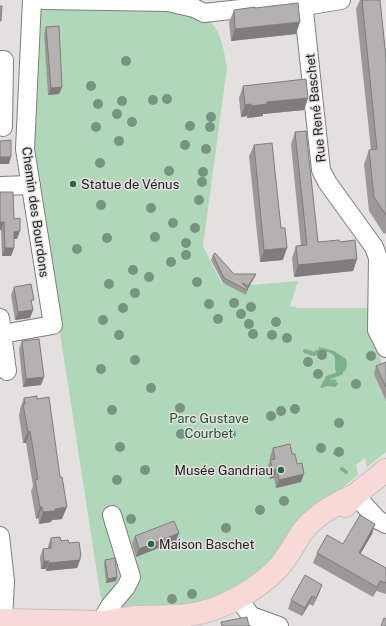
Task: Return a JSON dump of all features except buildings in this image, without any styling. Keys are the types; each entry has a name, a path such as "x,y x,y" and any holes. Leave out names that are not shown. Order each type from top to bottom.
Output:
{"main road":[{"path":"150,626 190,621 216,607 240,602 258,587 285,560 309,524 337,503 355,495 386,470"},
{"path":"1,620 56,624 101,622 137,617 190,621"},
{"path":"101,622 132,626"}],"street":[{"name":"Chemin des Bourdons","path":"1,326 53,325 25,149 32,0"},
{"path":"43,0 168,1 204,12 303,2 312,5 341,0"},
{"name":"Rue René Baschet","path":"303,2 321,170 327,182 374,247 382,267 378,330 386,348"},
{"path":"0,60 4,60 3,127"},
{"path":"0,186 31,185"},
{"path":"1,326 7,370"},
{"path":"355,495 378,520 386,524"},
{"path":"101,622 110,606 126,587 131,577 112,514"},
{"path":"0,536 6,581 1,620"},
{"path":"240,602 251,616 279,626"}],"green space":[{"name":"Parc Gustave Courbet","path":"35,8 162,10 201,17 214,26 220,37 227,67 203,246 222,284 250,285 298,281 290,306 298,308 368,308 369,333 386,372 386,452 367,467 365,458 356,465 358,475 300,522 276,556 259,573 236,589 194,605 117,611 101,599 30,138"}],"shaded area":[{"path":"319,347 334,351 346,359 346,368 344,372 339,374 339,377 335,370 335,360 332,354 329,352 319,354"},
{"path":"327,378 331,380 335,379 338,384 335,387 320,387"}],"waterway":[{"path":"305,351 314,354 323,351"},
{"path":"327,378 341,373"},
{"path":"342,469 346,472"}],"place":[{"name":"Statue de Vénus","path":"73,184"},
{"name":"Musée Gandriau","path":"281,470"},
{"name":"Maison Baschet","path":"151,544"}]}
